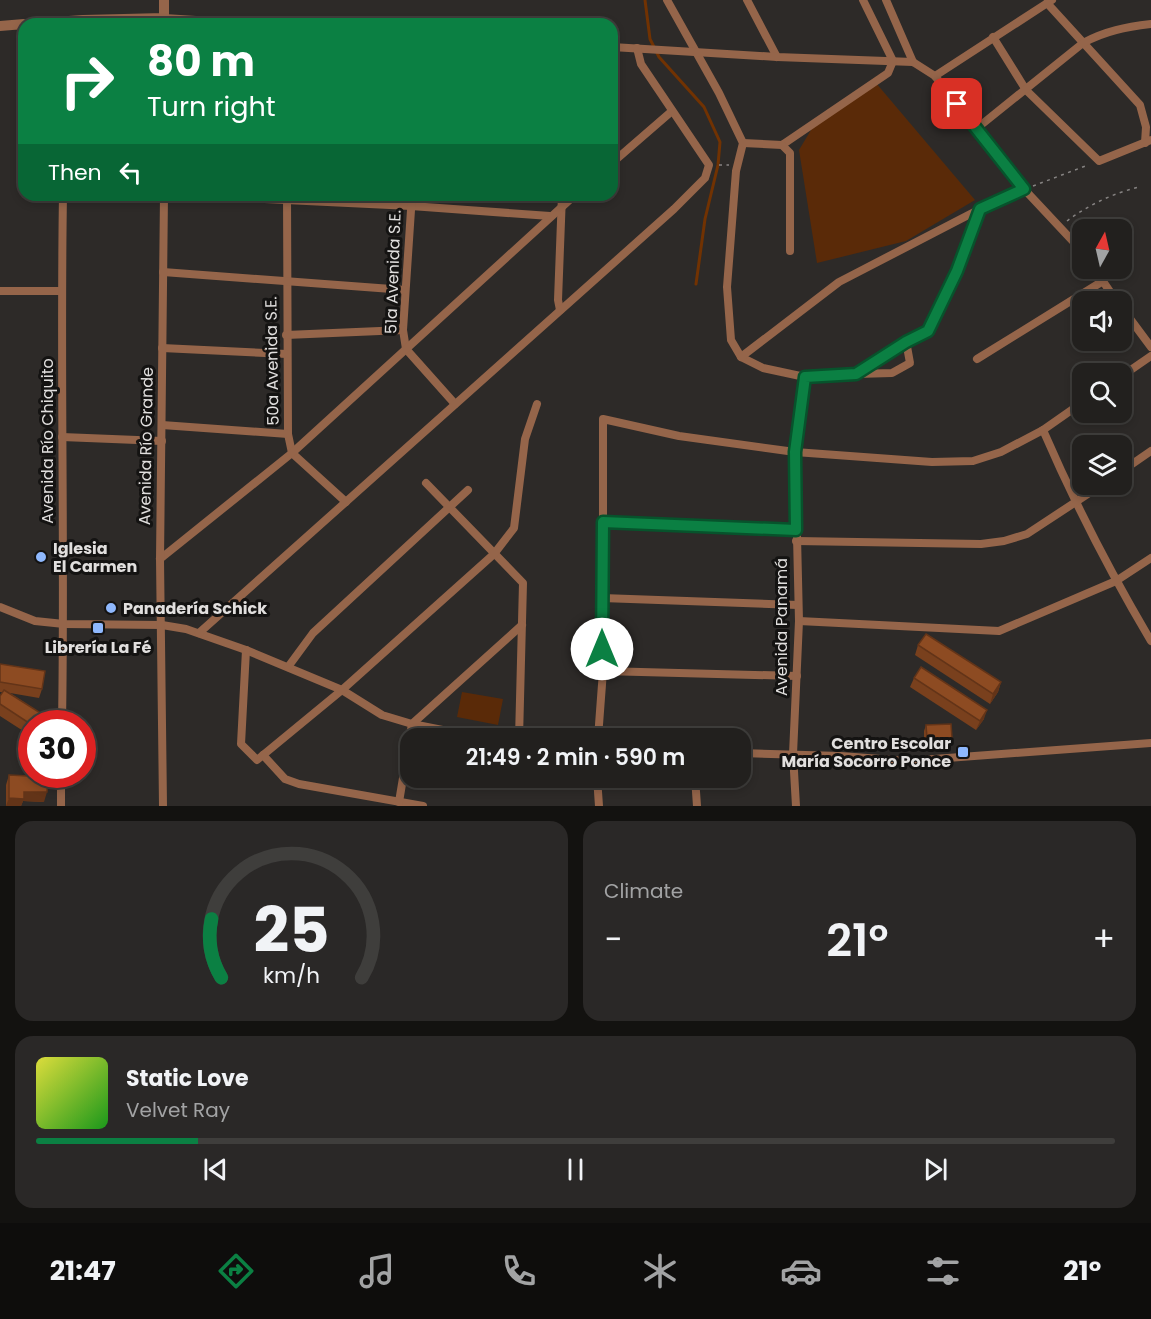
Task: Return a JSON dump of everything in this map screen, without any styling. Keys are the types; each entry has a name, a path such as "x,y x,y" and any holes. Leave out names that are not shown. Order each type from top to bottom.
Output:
{"street":[{"path":"164,0 164,18"},
{"path":"667,0 719,93 743,143 738,165 727,287 731,340 741,357 763,368 805,377 892,373 910,363 906,342"},
{"path":"747,0 777,57"},
{"path":"743,143 782,145 888,73 893,61 863,0"},
{"path":"886,0 914,62"},
{"path":"935,76 993,37 1050,1 1083,43 1140,105 1148,142 1099,160 1026,90 993,37"},
{"path":"976,129 1083,43 1100,34 1125,27 1151,24"},
{"path":"0,26 18,25"},
{"path":"618,46 777,57 914,62 935,76 1024,189 1072,241"},
{"path":"199,633 674,209 705,178 709,165 641,64 637,48"},
{"path":"618,158 672,111"},
{"path":"782,145 790,153 790,251"},
{"path":"741,357 839,282 980,209 1024,189"},
{"name":"Avenida Río Chiquito","path":"62,710 63,201"},
{"name":"Avenida Río Grande","path":"163,806 160,559 164,201"},
{"name":"50a Avenida S.E.","path":"287,201 286,354 288,434 292,453"},
{"path":"342,201 550,216"},
{"name":"51a Avenida S.E.","path":"411,201 403,330 406,349 455,404"},
{"path":"560,310 558,300 561,201"},
{"path":"160,559 292,453 567,201"},
{"path":"856,374 906,342 928,331 957,271 980,209"},
{"path":"163,272 405,290"},
{"path":"977,359 1103,281 1110,291"},
{"path":"0,291 61,291"},
{"path":"1132,321 1151,347"},
{"path":"286,335 403,330"},
{"path":"162,348 286,354"},
{"path":"1132,369 1151,356"},
{"name":"Avenida Panamá","path":"796,806 793,754 799,621 795,452 805,377"},
{"path":"246,650 241,744 257,760 342,690 494,554 514,528 525,439 537,404"},
{"path":"599,728 603,670 603,419 679,436 795,452 932,462 973,461 1001,452 1043,430 1072,410"},
{"path":"162,425 288,434"},
{"path":"1043,430 1075,504 1151,641"},
{"path":"62,437 162,441"},
{"path":"1132,464 1151,451"},
{"path":"292,453 346,502"},
{"path":"426,483 523,583 519,728"},
{"path":"288,667 313,633 468,490"},
{"path":"796,541 981,544 1004,541 1027,534 1088,495"},
{"path":"603,522 796,530"},
{"path":"799,621 999,631 1116,581 1151,558"},
{"path":"602,598 798,605"},
{"path":"0,607 35,621 63,624 162,625 186,629 246,650 342,690 382,715 432,728"},
{"path":"399,802 412,724 522,626"},
{"path":"603,670 797,676"},
{"path":"751,753 907,761 1151,743"},
{"path":"262,755 285,779 299,784 423,806"},
{"path":"61,788 61,806"},
{"path":"598,788 599,806"},
{"path":"696,788 697,806"}],"path":[{"path":"1024,189 1099,160"},
{"path":"709,165 738,165"},
{"path":"1059,227 1077,214 1102,201 1139,187"}],"shaded area":[{"path":"876,83 975,200 906,241 817,263 799,150 814,125"},
{"path":"462,692 503,699 498,725 457,717"}],"building":[{"path":"926,634 1001,682 993,694 918,645"},
{"path":"0,664 45,671 42,689 0,682"},
{"path":"921,667 987,710 980,721 914,678"},
{"path":"4,690 36,710 18,710 18,716 0,704 0,696"},
{"path":"951,724 952,738 927,738 926,725"},
{"path":"9,775 18,775 18,788 47,788 47,792 24,792 24,799 9,798"}],"waterway":[{"path":"645,0 650,39 659,57 704,107 720,142 718,165 705,219 696,284"}],"place":[{"name":"Iglesia El Carmen","path":"41,557"},
{"name":"Panadería Schick","path":"111,608"},
{"name":"Librería La Fé","path":"98,628"},
{"name":"Centro Escolar María Socorro Ponce","path":"963,752"}],"route":[{"path":"602,649 603,522 796,530 795,452 805,377 856,374 906,342 928,331 957,271 980,209 1024,189 957,104"}]}
